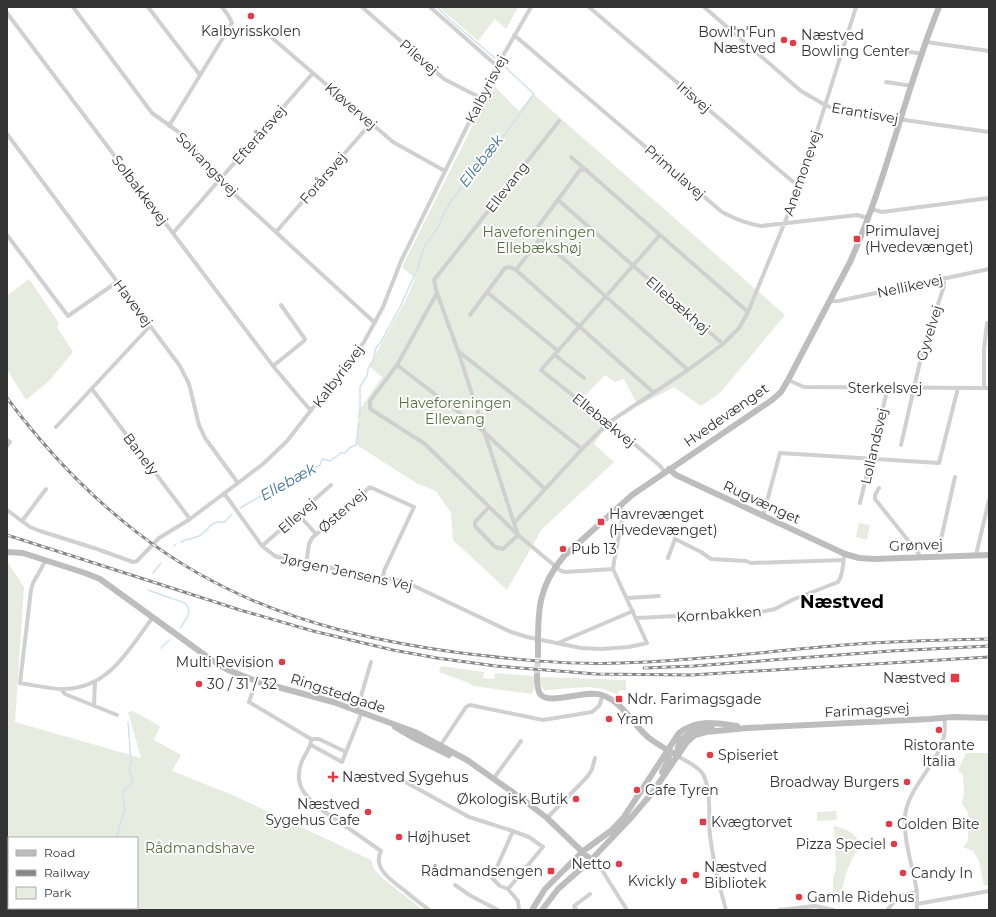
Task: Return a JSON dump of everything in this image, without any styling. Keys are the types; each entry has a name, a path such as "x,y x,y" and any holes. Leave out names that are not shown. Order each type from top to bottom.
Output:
{"street":[{"name":"Solvangsvej","path":"73,7 152,113 180,133 219,180 375,323"},
{"path":"148,7 200,75"},
{"path":"169,126 232,23 222,7"},
{"name":"Pilevej","path":"362,7 444,79 482,98"},
{"path":"430,7 497,66"},
{"name":"Kalbyrisvej","path":"7,510 22,521 40,531 98,549 133,562 137,561 159,538 190,519 263,464 287,441 364,342 375,323 401,261 445,171 497,66 531,7"},
{"name":"Irisvej","path":"589,7 792,180 800,185"},
{"name":"Erantisvej","path":"704,7 801,90 825,105 841,111 989,132"},
{"name":"Anemonevej","path":"757,290 800,185 856,7"},
{"name":"Hvedevænget","path":"538,655 539,605 543,590 555,567 564,556 632,494 772,400 780,392 788,380 850,262 868,218 939,7"},
{"name":"Solbakkevej","path":"7,13 273,366 311,411"},
{"name":"Kløvervej","path":"263,30 399,147 445,171"},
{"name":"Primulavej","path":"514,35 722,212 734,219 746,224 761,226 857,215 868,218"},
{"path":"926,42 989,51"},
{"path":"898,50 922,54"},
{"name":"Efterårsvej","path":"173,233 313,73"},
{"path":"886,82 912,86"},
{"name":"Ellevang","path":"518,535 458,351 437,294 434,280 559,121"},
{"name":"Forårsvej","path":"276,232 371,123"},
{"name":"Havevej","path":"7,134 180,366 189,384 199,425 205,438 238,483"},
{"path":"571,157 748,312"},
{"path":"587,170 580,170 537,228 536,234 688,370"},
{"path":"871,209 882,212 989,198"},
{"name":"Ellebækhøj","path":"558,200 723,344"},
{"path":"7,235 68,316 117,282"},
{"name":"Ellebækhøj","path":"541,370 660,235"},
{"path":"516,270 540,239"},
{"path":"470,315 505,268 516,270 653,392"},
{"name":"Nellikevej","path":"830,301 838,301 989,269"},
{"name":"Gyvelvej","path":"901,445 922,353 944,286 944,278"},
{"name":"Ellebækhøj","path":"608,423 688,370 723,344 738,328 748,312 757,290"},
{"path":"487,292 584,378"},
{"name":"Ellevang","path":"437,294 397,365 370,401 370,408 425,444 518,535 555,567"},
{"path":"273,366 305,339 281,305"},
{"path":"984,388 984,349 987,323"},
{"path":"56,427 150,326"},
{"path":"458,351 582,449"},
{"name":"Ellevang","path":"397,365 483,431 545,489"},
{"name":"Ellebækvej","path":"541,370 667,471"},
{"name":"Sterkelsvej","path":"788,380 804,388 989,388"},
{"name":"Lollandsvej","path":"860,503 886,395 886,388"},
{"path":"763,516 780,453 939,463 958,388"},
{"name":"Banely","path":"92,389 190,519"},
{"path":"514,524 582,449 608,423"},
{"path":"7,440 10,442 7,446"},
{"name":"Rugvænget","path":"667,471 763,516 844,557"},
{"path":"937,556 955,477"},
{"name":"Ellevej","path":"262,546 331,486"},
{"name":"Østervej","path":"306,564 309,544 312,538 370,487 414,507 384,571 383,578"},
{"path":"879,488 875,495 875,499 919,554 919,557"},
{"path":"22,521 46,489"},
{"name":"Jørgen Jensens Vej","path":"224,493 262,546 275,556 306,564 383,578 424,589 511,632 538,640 581,648 601,649 629,647 646,643 636,618"},
{"path":"976,555 989,500"},
{"path":"619,506 622,514 622,520 613,569 636,618"},
{"path":"489,507 475,523 475,526 495,547 503,549 518,535"},
{"path":"298,514 316,534"},
{"path":"668,558 676,539 711,559 746,561 751,563 844,557"},
{"name":"Ringstedgade","path":"7,552 23,553 92,575 100,579 213,661 234,672 256,681 327,700 360,711 415,732 467,760 494,778 547,818 582,852 600,867 626,910"},
{"name":"Grønvej","path":"844,557 989,555"},
{"name":"Kornbakken","path":"636,618 761,612 775,609 792,600 838,582 842,578 844,557"},
{"path":"46,560 33,583 20,683 61,689 84,686 95,682 116,666 153,617"},
{"path":"555,567 566,572 613,569"},
{"path":"627,598 659,596"},
{"path":"558,643 633,611"},
{"path":"311,745 342,762 356,728 371,662"},
{"path":"537,676 540,694 545,698 551,699 586,693 603,695 612,700 650,738 700,771 706,781 714,865 726,910"},
{"path":"256,681 249,702 311,739 320,739 346,752"},
{"path":"94,706 95,682"},
{"path":"61,689 65,694 117,715"},
{"path":"440,746 466,707 470,705 543,720 592,712 599,706 603,695"},
{"name":"Farimagsvej","path":"542,910 558,889 591,860 629,820 652,793 687,742 696,735 706,732 747,728 958,717 989,718"},
{"path":"917,910 917,892 905,828 906,810 913,790 935,758 942,742 945,733 944,718"},
{"path":"381,719 412,737 480,769"},
{"name":"Farimagsvej","path":"532,910 545,889 582,852 612,830 624,817 679,733 686,728 699,724 720,724 747,728"},
{"path":"678,756 677,748 687,734 698,729 720,724"},
{"path":"311,739 311,745 300,764 299,777 300,783 308,798 381,851 378,859 380,866 386,874 429,910"},
{"path":"494,778 521,741"},
{"path":"640,806 667,764 669,759 668,750"},
{"path":"547,818 588,776 595,758"},
{"path":"400,779 469,817 530,837 543,847 508,889"},
{"path":"513,831 492,878 500,886 508,889 518,901 519,910"},
{"path":"455,885 471,896 498,910"},
{"path":"917,904 989,891"},
{"path":"887,910 900,896 917,892"},
{"path":"576,910 574,906 590,894"},
{"path":"779,910 815,906 833,910"}],"green space":[{"path":"439,7 518,7 506,29 495,19 478,41"},
{"name":"Haveforeningen Ellebækshøj","path":"493,85 519,111 533,94 785,315 721,392 701,406 674,387 638,406 624,379 615,382 605,375 577,404 607,425 594,444 614,462 542,529 507,590 453,540 451,513 436,491 416,483 357,445 358,412 382,377 369,366 408,296 415,278 402,267"},
{"path":"29,279 59,323 57,327 73,352 50,380 26,400 7,369 7,296"},
{"path":"859,523 870,525 867,540 856,537"},
{"name":"Rådmandshave","path":"7,561 24,587 15,722 141,758 128,712 133,711 160,726 154,740 181,755 172,771 235,796 371,860 374,869 381,877 423,910 7,910"},
{"path":"441,666 484,672 483,678 494,679 495,673 534,676 534,690 532,694 473,686 469,683 439,672"},
{"path":"540,677 626,680 626,690 618,691 619,696 602,689 583,687 544,690 541,685"},
{"path":"966,753 989,753 989,885 984,886 979,861 973,851 963,847 968,841 968,813 962,803 964,793 963,775 958,770"},
{"path":"836,811 837,820 817,821 817,812"},
{"path":"834,826 850,832 856,837 861,845 848,868 841,895 833,892 833,877 836,870"}],"waterway":[{"name":"Ellebæk","path":"437,7 495,58"},
{"name":"Ellebæk","path":"417,271 424,247 439,226 442,217 452,199 501,140 534,94 503,65"},
{"name":"Ellebæk","path":"360,417 360,387 367,376 368,369 374,358 375,350 400,307 415,274"},
{"name":"Ellebæk","path":"240,508 287,481 320,465 323,459 330,461 341,453 345,453 349,448 356,445 359,423"},
{"name":"Ellebæk","path":"181,542 199,536 216,522 225,522 232,514"},
{"name":"Ellebæk","path":"153,573 161,563"},
{"name":"Ellebæk","path":"148,590 185,603 188,606 188,616 180,628"},
{"name":"Ellebæk","path":"161,648 169,640"},
{"name":"Ellebæk","path":"116,837 125,809 123,797 124,790 131,784 133,779 129,770 131,762 128,722"}],"tunnel":[{"path":"537,676 538,655"}],"railway":[{"path":"7,398 30,427 79,482 135,531 164,552 196,572 228,589 282,612 338,630 425,648 454,652 516,659 579,663 648,662 732,656 844,645 935,640 989,639"},
{"path":"7,535 240,610 313,631 393,650 496,666 596,674 691,675 989,657"},
{"path":"644,668 694,666 891,651 989,646"}],"place":[{"name":"Kalbyrisskolen","path":"251,16"},
{"name":"Bowl'n'Fun Næstved","path":"784,40"},
{"name":"Næstved Bowling Center","path":"793,43"},
{"name":"Primulavej (Hvedevænget)","path":"857,239"},
{"name":"Havrevænget (Hvedevænget)","path":"601,522"},
{"name":"Pub 13","path":"563,549"},
{"name":"Multi Revision","path":"282,662"},
{"name":"Næstved","path":"955,678"},
{"name":"30 / 31 / 32","path":"199,684"},
{"name":"Ndr. Farimagsgade","path":"619,699"},
{"name":"Yram","path":"609,719"},
{"name":"Ristorante Italia","path":"939,730"},
{"name":"Spiseriet","path":"710,755"},
{"name":"Næstved Sygehus","path":"333,777"},
{"name":"Broadway Burgers","path":"907,782"},
{"name":"Cafe Tyren","path":"637,790"},
{"name":"Økologisk Butik","path":"576,799"},
{"name":"Næstved Sygehus Cafe","path":"368,812"},
{"name":"Kvægtorvet","path":"703,822"},
{"name":"Golden Bite","path":"889,824"},
{"name":"Højhuset","path":"399,837"},
{"name":"Pizza Speciel","path":"894,844"},
{"name":"Netto","path":"619,864"},
{"name":"Rådmandsengen","path":"551,871"},
{"name":"Candy In","path":"903,873"},
{"name":"Næstved Bibliotek","path":"696,875"},
{"name":"Kvickly","path":"684,881"},
{"name":"Gamle Ridehus","path":"799,897"}],"district":[{"name":"Næstved","path":"842,602"}],"park label":[{"name":"Haveforeningen Ellevang","path":"455,412"}]}
